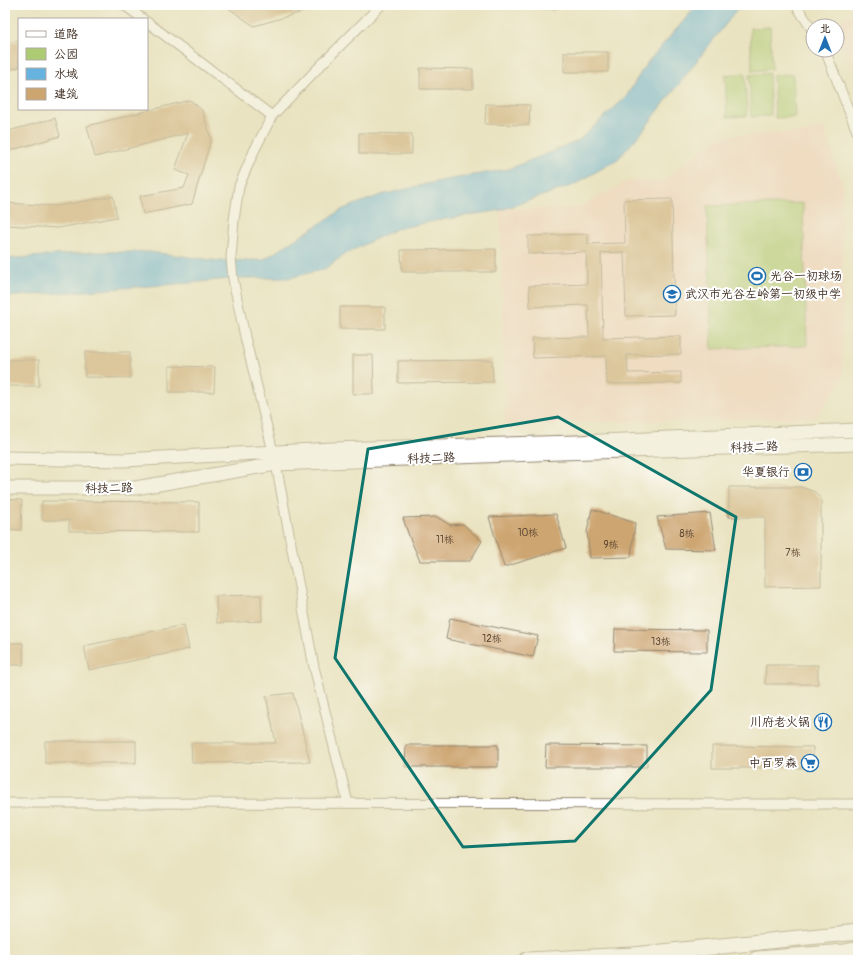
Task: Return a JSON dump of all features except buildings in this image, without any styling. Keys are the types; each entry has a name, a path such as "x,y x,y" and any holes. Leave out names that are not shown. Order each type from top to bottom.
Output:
{"highway":[{"path":"757,960 858,950"}],"main road":[{"path":"527,960 633,955 858,932"}],"street":[{"path":"124,5 142,18"},
{"path":"348,803 314,667 274,458 245,337 233,279 231,258 234,220 239,186 254,151 272,116 381,5"},
{"path":"796,5 805,19"},
{"path":"148,23 272,116"},
{"path":"828,58 858,134"},
{"name":"科技二路","path":"5,488 135,488 274,458 332,449 569,442 858,430"},
{"name":"科技二路","path":"5,458 124,460 274,458 560,453 858,444"},
{"path":"5,803 858,804"}],"highlighted area":[{"path":"558,417 736,517 711,690 575,841 463,847 335,658 368,449"}],"shaded area":[{"path":"858,9 858,81 845,52 844,18"},
{"name":"武汉市光谷左岭第一初级中学","path":"824,127 842,184 843,379 815,418 505,424 500,209 579,207 628,181 663,181 719,136 805,132"}],"green space":[{"path":"770,27 772,69 752,71 750,28"},
{"path":"745,73 747,116 727,117 725,75"},
{"path":"769,73 771,116 751,117 749,75"},
{"path":"793,74 795,117 775,118 773,75"},
{"name":"光谷一初球场","path":"803,203 807,346 712,349 707,206"}],"water":[{"path":"700,5 741,5 642,132 618,159 574,185 501,210 396,229 345,254 325,269 289,278 239,278 5,297 5,259 93,252 150,252 220,261 263,260 343,209 381,195 440,181 509,169 578,141 626,97 646,64 694,9"}],"place":[{"name":"光谷一初球场","path":"757,276"},
{"name":"武汉市光谷左岭第一初级中学","path":"672,294"},
{"name":"华夏银行","path":"803,472"},
{"name":"川府老火锅","path":"823,722"},
{"name":"中百罗森","path":"810,763"}]}
